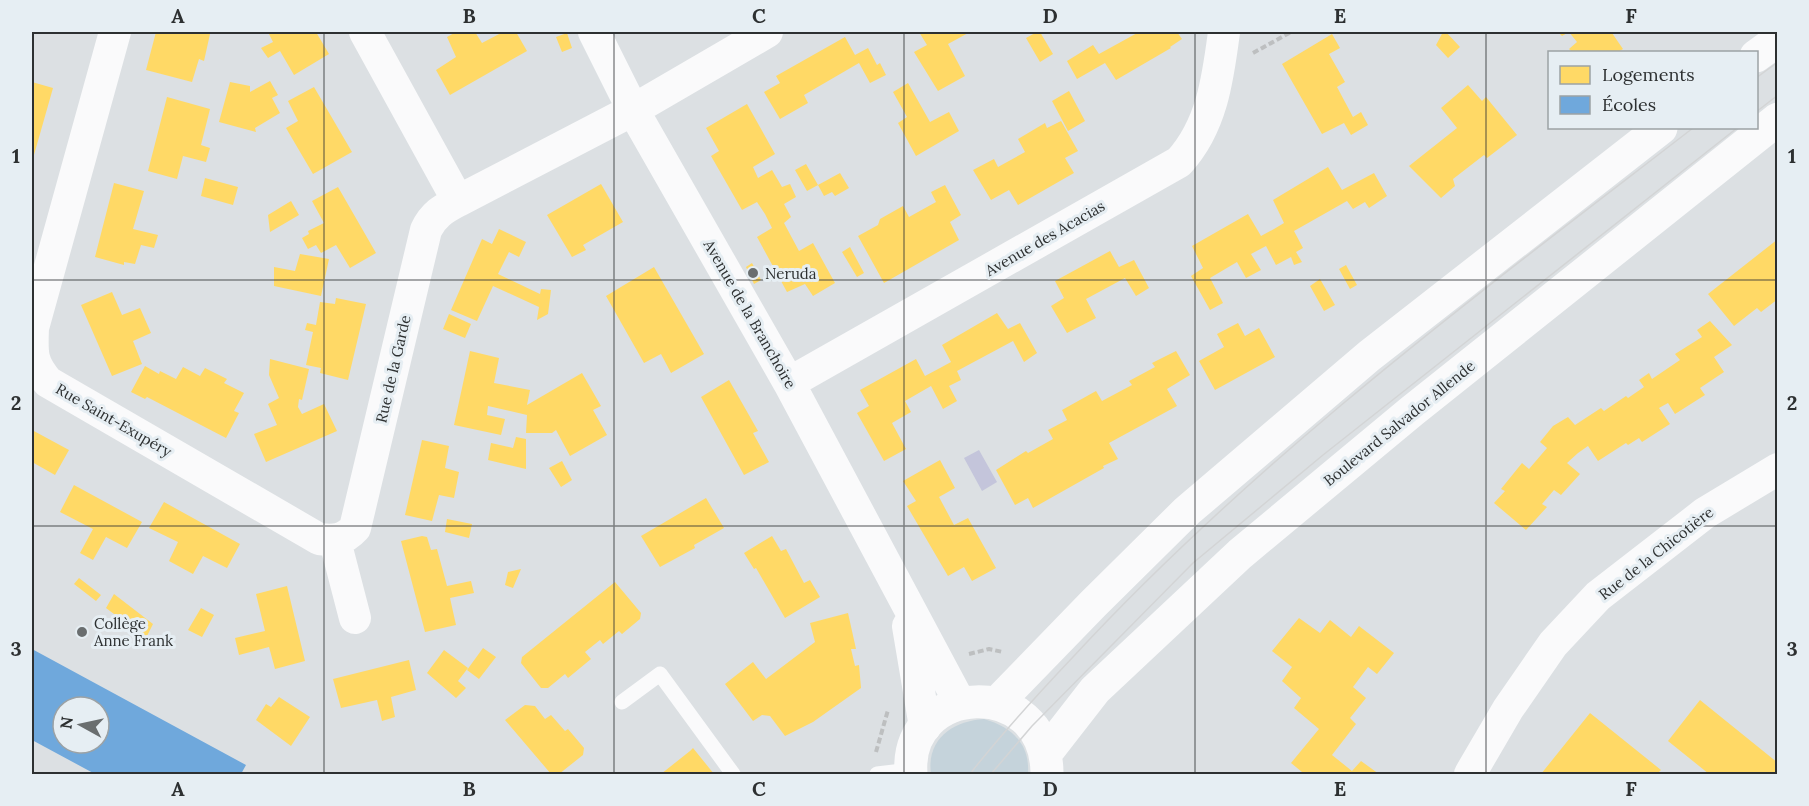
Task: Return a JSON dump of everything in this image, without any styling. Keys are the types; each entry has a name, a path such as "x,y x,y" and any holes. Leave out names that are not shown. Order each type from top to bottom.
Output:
{"street":[{"name":"Rue Saint-Exupéry","path":"115,32 33,328 36,368 48,381 319,539 335,541"},
{"path":"365,32 458,201"},
{"name":"Avenue de la Branchoire","path":"594,32 633,110 789,383 960,703"},
{"name":"Rue de la Garde","path":"335,541 346,537 356,528 426,230 431,220 439,211 633,110 767,32"},
{"name":"Avenue des Acacias","path":"789,383 1179,162 1199,136 1208,113 1219,72 1224,32"},
{"path":"1758,55 1778,40"},
{"name":"Boulevard Salvador Allende","path":"1046,764 1095,690 1240,554 1412,411 1778,119"},
{"path":"997,703 1187,512 1369,356 1660,129"},
{"name":"Rue de la Chicotière","path":"1470,774 1508,709 1553,644 1598,596 1705,513 1778,469"},
{"path":"335,541 355,618"},
{"name":"Avenue de la Branchoire","path":"903,599 925,728"},
{"path":"911,772 915,747 925,728 941,713 960,703 978,701 1009,707 1027,720 1041,739 1046,764"}],"lane":[{"path":"622,702 660,674 733,774"},
{"path":"877,774 911,772"}],"shaded area":[{"path":"984,719 1003,727 1017,738 1026,754 1028,774 931,774 933,751 944,734 962,724"}],"water":[{"path":"979,450 997,482 982,491 964,458"}],"building: Logements":[{"path":"156,32 210,34 204,61 199,59 192,82 146,70"},
{"path":"268,32 316,32 329,54 294,75 280,51 268,58 261,48 273,42"},
{"path":"456,32 475,32 482,43 503,32 516,32 527,51 450,95 436,70 456,57 447,37"},
{"path":"919,32 970,32 948,44 965,76 938,91 914,52 927,45"},
{"path":"1040,32 1053,54 1040,62 1026,38"},
{"path":"1139,32 1177,32 1182,39 1171,48 1116,80 1105,63 1077,79 1067,61 1093,45 1099,54"},
{"path":"1443,32 1446,32 1460,47 1448,58 1436,45"},
{"path":"1569,32 1614,32 1612,33 1623,49 1620,51 1571,51 1569,49 1577,42"},
{"path":"567,33 572,48 562,52 556,37"},
{"path":"1332,34 1340,48 1329,54 1345,82 1337,87 1353,117 1361,112 1368,125 1351,135 1344,123 1322,134 1282,64"},
{"path":"845,37 855,55 868,48 877,65 880,63 886,75 870,83 859,63 804,95 808,103 780,119 764,92 780,83 776,76"},
{"path":"270,81 278,95 272,98 280,113 255,128 256,132 219,122 230,82 250,86 250,92"},
{"path":"32,82 53,88 32,162"},
{"path":"908,83 930,122 949,112 959,131 916,156 898,123 907,117 893,92"},
{"path":"1468,85 1482,101 1486,97 1517,135 1487,158 1484,155 1453,179 1455,186 1441,198 1409,166 1457,128 1441,108"},
{"path":"314,87 352,152 313,174 286,128 298,121 288,101"},
{"path":"1069,91 1085,121 1068,131 1052,101"},
{"path":"167,97 210,109 201,145 210,148 206,162 183,156 177,179 148,171"},
{"path":"747,104 775,154 753,167 758,178 772,170 782,187 790,184 796,197 784,204 791,217 784,223 799,251 813,243 835,283 813,296 805,284 787,292 757,237 772,228 765,214 757,202 742,210 711,156 719,151 706,128"},
{"path":"1061,121 1078,151 1065,158 1074,173 1018,205 1009,190 991,200 973,170 994,159 998,167 1025,152 1018,139 1045,123 1047,128"},
{"path":"806,164 818,185 807,191 795,170"},
{"path":"1328,167 1342,190 1374,173 1387,196 1369,208 1365,202 1353,209 1347,201 1294,231 1303,248 1296,252 1302,262 1294,265 1291,257 1276,265 1266,246 1251,254 1261,270 1246,278 1237,262 1210,278 1223,303 1210,310 1191,276 1203,268 1192,246 1248,214 1261,236 1274,229 1284,223 1273,200"},
{"path":"840,173 849,188 835,196 832,192 824,196 818,185"},
{"path":"205,178 238,187 233,205 201,196"},
{"path":"114,183 144,191 133,229 158,235 154,248 141,245 135,264 124,262 124,265 95,257"},
{"path":"601,184 623,222 583,245 586,250 572,257 547,215"},
{"path":"945,185 961,215 950,222 959,240 884,283 858,236 878,225 880,219 903,206 909,217 936,202 931,192"},
{"path":"338,187 376,253 350,268 336,245 321,253 316,245 308,249 302,238 309,234 308,231 324,223 312,201"},
{"path":"291,201 299,215 270,232 268,215"},
{"path":"499,229 526,242 519,257 509,252 498,274 540,294 541,289 551,290 548,314 537,320 539,307 493,286 477,321 451,310 482,239 492,244"},
{"path":"1778,239 1778,299 1761,312 1757,308 1734,326 1708,294"},
{"path":"850,247 864,273 857,277 842,252"},
{"path":"1110,251 1119,267 1134,260 1149,288 1136,296 1125,278 1086,299 1096,318 1067,333 1051,306 1064,298 1055,281"},
{"path":"300,254 329,259 321,296 274,286 274,267 295,271"},
{"name":"Neruda","path":"752,263 761,280 754,284 746,267"},
{"path":"1346,265 1357,285 1350,289 1339,269"},
{"path":"654,267 704,354 671,373 661,354 644,363 606,296"},
{"path":"1320,279 1335,305 1324,311 1310,286"},
{"path":"112,292 122,315 140,308 151,333 133,341 142,364 112,376 81,305"},
{"path":"336,298 366,304 348,380 320,373 321,368 306,365 313,332 305,330 307,323 316,325 320,302 335,304"},
{"path":"997,313 1008,329 1020,323 1037,353 1024,362 1013,341 957,371 961,380 949,386 957,401 943,409 931,386 905,401 911,412 892,423 906,449 884,461 857,413 869,406 860,390 916,359 925,376 951,362 942,345"},
{"path":"449,314 471,324 465,338 443,329"},
{"path":"1710,321 1732,345 1714,357 1724,372 1700,388 1705,395 1675,414 1668,403 1659,408 1670,424 1642,442 1639,438 1628,445 1626,443 1598,461 1588,446 1578,453 1567,463 1580,474 1561,495 1554,490 1542,504 1547,507 1526,530 1494,503 1505,491 1501,489 1522,463 1529,469 1547,448 1540,442 1553,426 1568,417 1575,425 1601,408 1604,411 1626,396 1628,398 1644,387 1639,380 1649,373 1652,379 1680,360 1675,354 1702,337 1697,330"},
{"path":"1238,323 1245,336 1259,328 1275,357 1215,390 1199,361 1224,347 1217,334"},
{"path":"470,351 499,358 494,383 530,390 527,405 582,373 601,406 593,410 607,435 570,456 556,430 552,433 526,433 527,415 488,406 487,415 505,419 501,435 454,425"},
{"path":"1176,351 1190,375 1167,389 1177,406 1109,443 1118,459 1103,466 1104,468 1033,508 1028,498 1015,505 996,470 1026,451 1028,453 1053,439 1048,430 1067,420 1062,410 1096,391 1102,401 1132,385 1129,381 1155,367 1152,363"},
{"path":"270,359 309,369 302,400 299,399 298,407 302,414 324,404 337,431 266,462 254,434 277,425 268,404 279,398 269,375"},
{"path":"145,366 159,374 160,371 176,379 183,367 200,376 205,368 227,379 224,383 244,393 234,411 239,413 226,438 147,397 145,399 131,392"},
{"path":"729,380 758,431 753,433 769,462 744,475 701,397"},
{"path":"32,430 69,450 55,475 32,462"},
{"path":"516,437 526,439 526,469 488,460 491,443 513,448"},
{"path":"422,440 449,446 445,468 459,472 454,498 439,495 432,521 405,515"},
{"path":"940,460 955,488 939,497 954,525 968,518 996,568 972,581 964,567 948,576 907,506 916,501 903,481"},
{"path":"562,461 572,480 561,487 549,468"},
{"path":"74,485 142,522 127,548 106,537 93,560 80,553 93,529 60,512"},
{"path":"706,498 724,528 694,545 695,548 660,567 641,536"},
{"path":"164,502 240,544 227,568 203,556 193,574 169,561 178,542 149,528"},
{"path":"447,519 472,524 469,538 445,532"},
{"path":"772,536 781,551 786,549 804,583 810,580 820,597 785,618 756,568 754,569 744,553"},
{"path":"427,537 431,550 437,549 447,586 471,581 474,593 450,598 456,625 425,632 401,541"},
{"path":"521,569 513,588 505,585 508,572"},
{"path":"79,578 101,595 96,601 74,584"},
{"path":"615,582 641,613 640,619 622,634 619,631 603,644 600,640 585,652 591,659 568,678 565,674 548,688 541,688 521,663 522,657"},
{"path":"287,586 305,661 275,669 269,647 239,655 235,638 265,631 256,594"},
{"path":"114,594 153,624 146,638 106,608"},
{"path":"201,608 214,615 202,637 188,630"},
{"path":"848,613 856,649 851,649 855,666 859,665 861,688 813,722 785,736 770,716 762,715 753,721 725,684 753,662 766,679 815,642 810,623"},
{"path":"1299,618 1320,633 1330,620 1351,637 1359,626 1394,653 1377,674 1368,667 1353,687 1366,698 1350,718 1356,724 1332,755 1352,771 1361,761 1379,774 1299,774 1302,772 1291,763 1319,729 1294,708 1301,698 1282,681 1292,667 1272,651"},
{"path":"483,648 496,657 479,679 467,670"},
{"path":"444,650 468,668 458,681 466,688 456,698 427,673"},
{"path":"409,660 416,690 391,697 395,717 382,721 377,700 341,708 333,679"},
{"path":"279,697 310,717 291,746 256,720 266,704 271,707"},
{"path":"1700,700 1778,763 1778,774 1709,774 1668,741"},
{"path":"525,705 535,706 545,719 551,715 565,731 568,729 584,748 583,755 559,774 551,774 505,720"},
{"path":"1590,713 1661,770 1657,774 1541,774"},
{"path":"693,748 714,774 661,774 690,751"}],"building: Écoles":[{"path":"32,649 246,765 241,774 95,774 60,755 111,755 111,695 51,695 51,750 32,740"}],"tram line":[{"path":"1758,77 1778,62"},
{"path":"1758,110 1778,95"},
{"path":"970,774 1020,714 1073,657 1218,513 1372,380 1692,129"},
{"path":"991,774 1032,726 1193,563 1323,455 1736,129"}],"place":[{"name":"Neruda","path":"753,273"},
{"name":"Collège Anne Frank","path":"82,632"}]}
